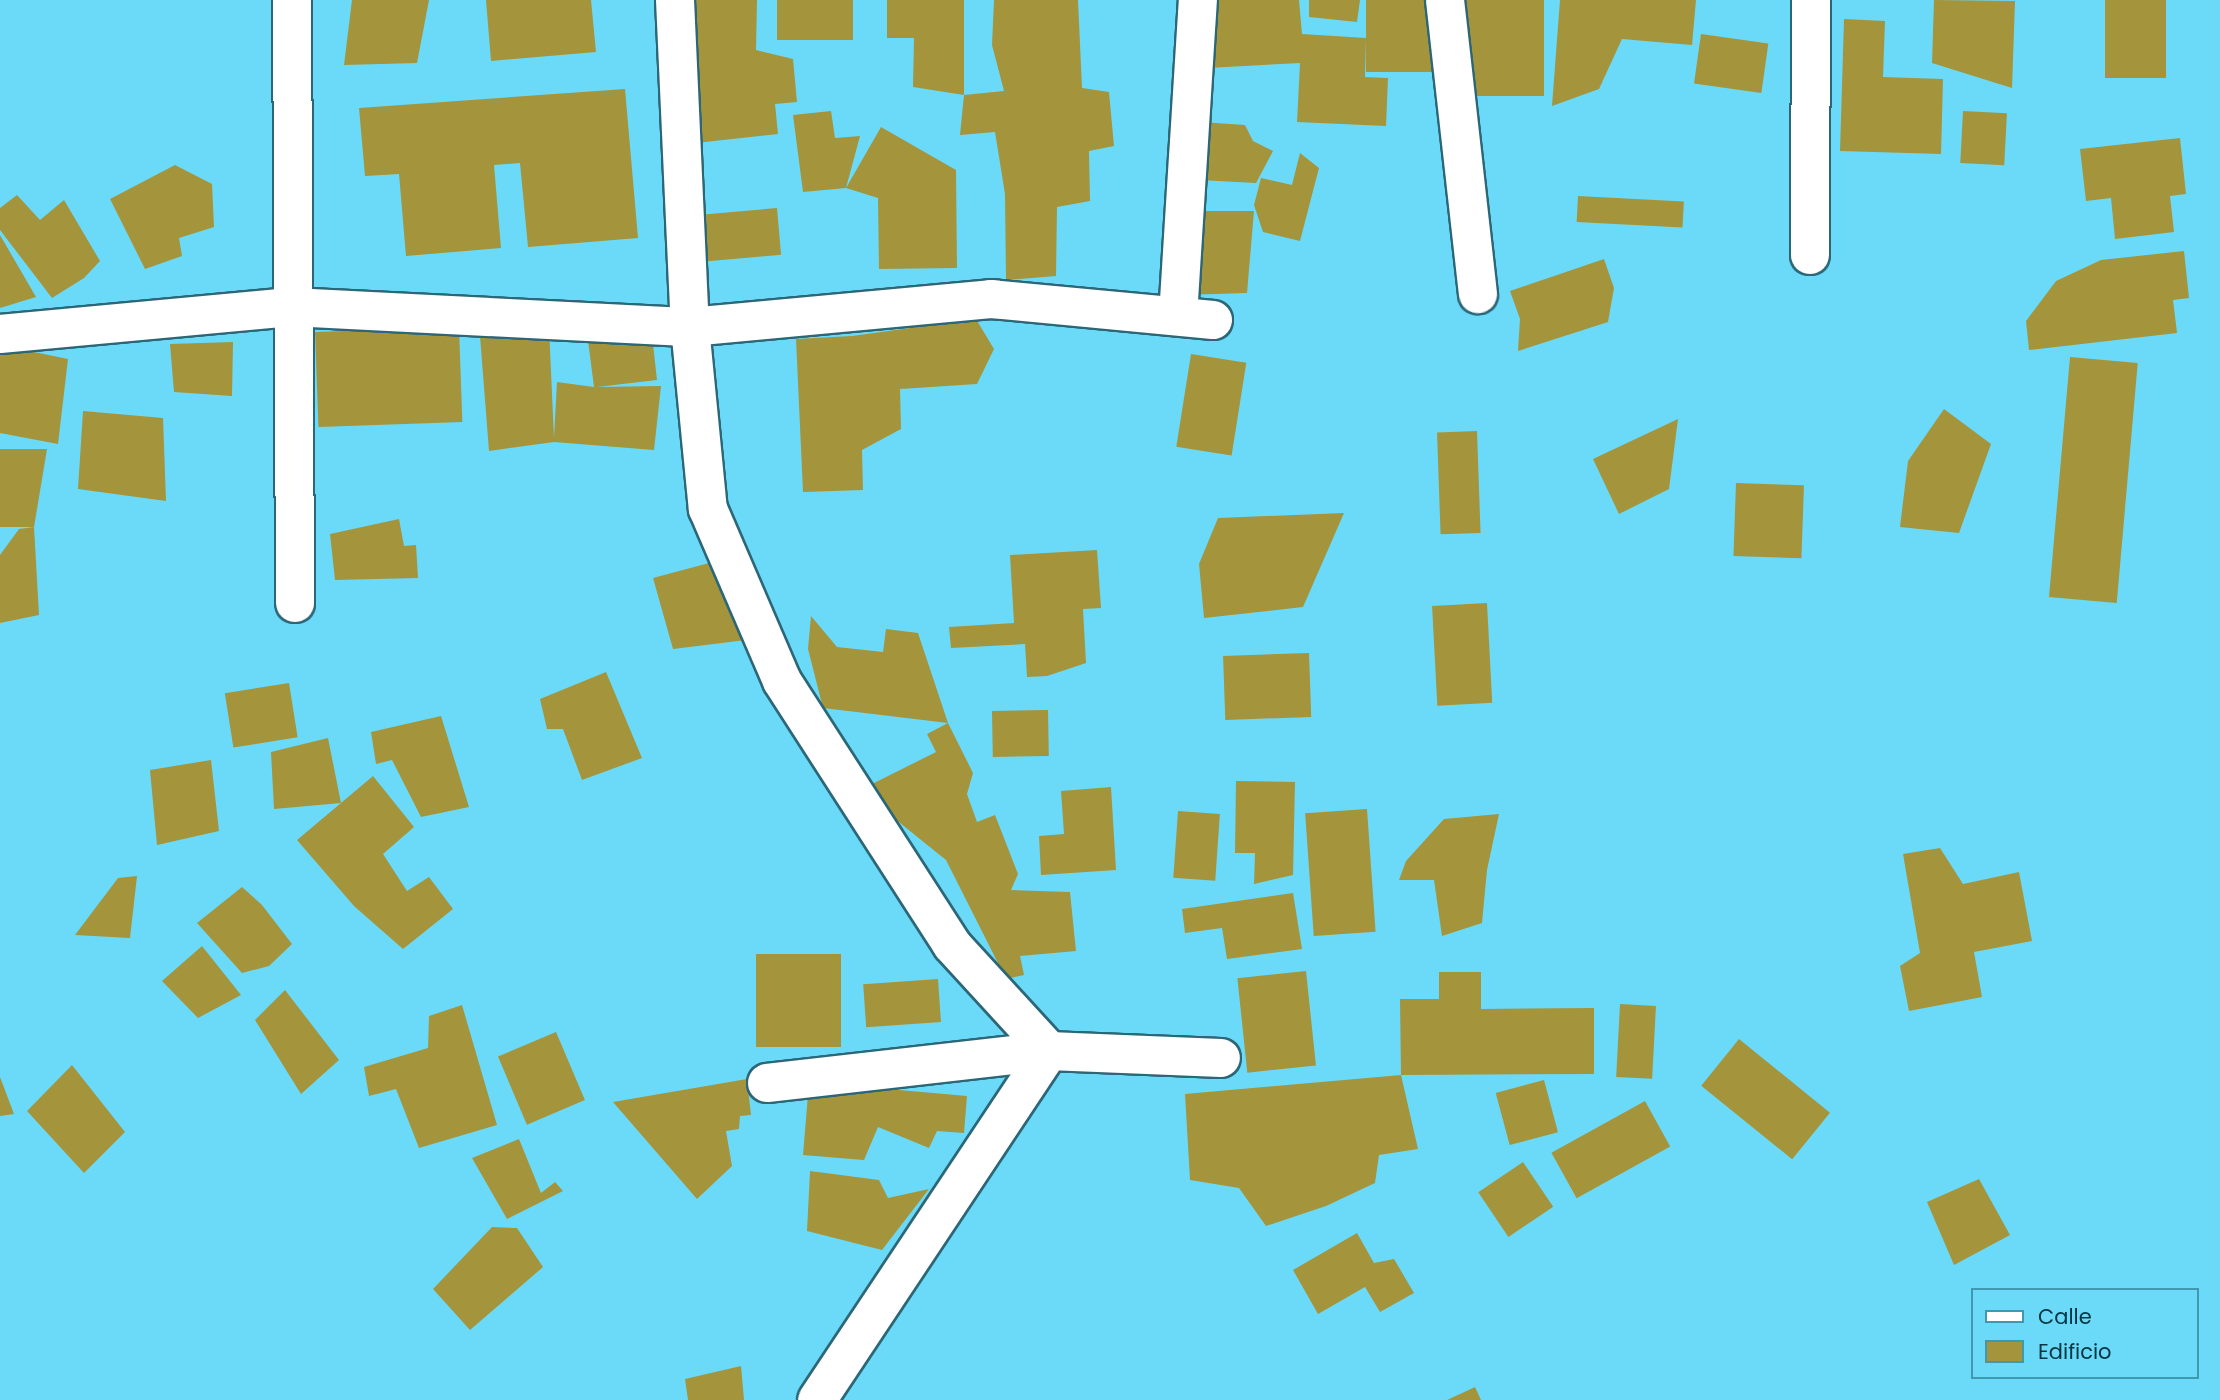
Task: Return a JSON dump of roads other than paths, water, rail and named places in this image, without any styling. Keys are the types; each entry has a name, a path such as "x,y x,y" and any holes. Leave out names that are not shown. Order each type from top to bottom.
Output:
{"street":[{"path":"292,0 291,307 295,603"},
{"path":"675,0 690,327 708,509 782,681 951,945 1049,1051"},
{"path":"0,334 291,307 690,327 991,299 1196,318 1198,0"},
{"path":"1445,0 1478,294"},
{"path":"1810,255 1811,0"},
{"path":"817,1400 1049,1051"},
{"path":"767,1083 1049,1051 1221,1058"}]}
